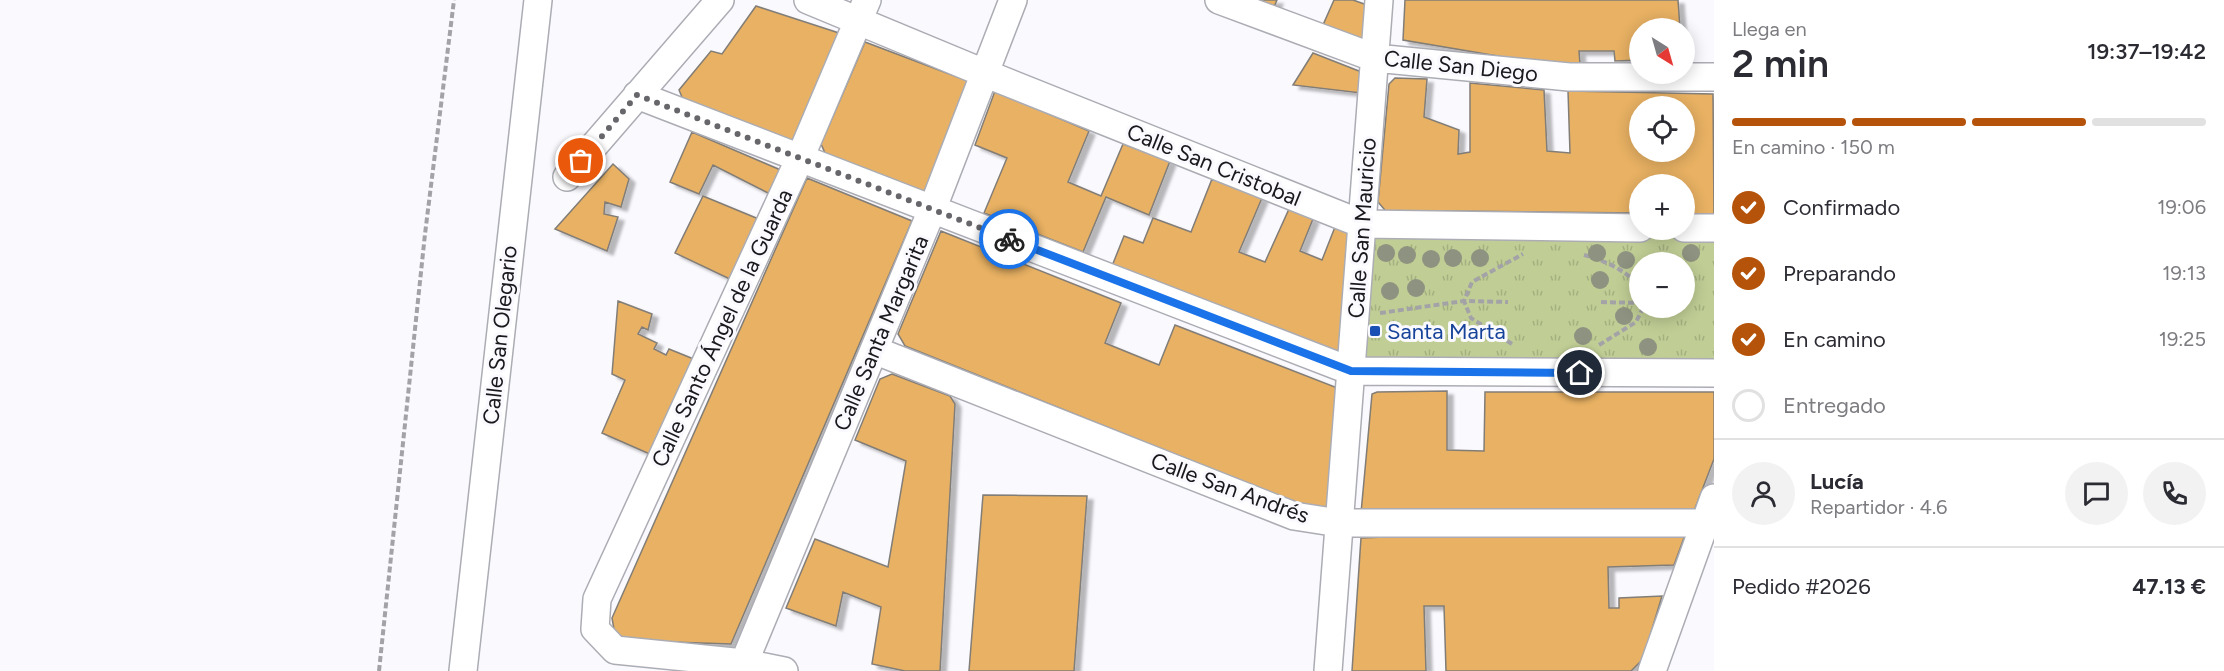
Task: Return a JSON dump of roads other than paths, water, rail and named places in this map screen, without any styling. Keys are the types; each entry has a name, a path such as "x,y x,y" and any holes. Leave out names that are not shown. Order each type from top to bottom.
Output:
{"street":[{"name":"Calle San Olegario","path":"463,671 538,0"},
{"path":"567,177 720,0"},
{"name":"Calle San Cristobal","path":"808,0 862,10 984,73 1362,224 1629,228"},
{"name":"Calle Santa Margarita","path":"744,663 932,210 1013,0"},
{"name":"Calle San Diego","path":"1219,0 1375,58 1569,77 1714,77"},
{"name":"Calle San Mauricio","path":"1328,671 1379,0"},
{"name":"Calle Santo Ángel de la Guarda","path":"744,663 615,650 595,628 597,599 800,158 862,10"},
{"path":"637,95 1351,371 1714,373"},
{"path":"1695,228 1714,228"},
{"name":"Calle San Andrés","path":"873,350 1294,516 1339,523 1711,515"},
{"path":"1652,671 1711,515"},
{"path":"744,663 784,671"}],"place":[{"name":"Santa Marta","path":"1375,331"}]}
